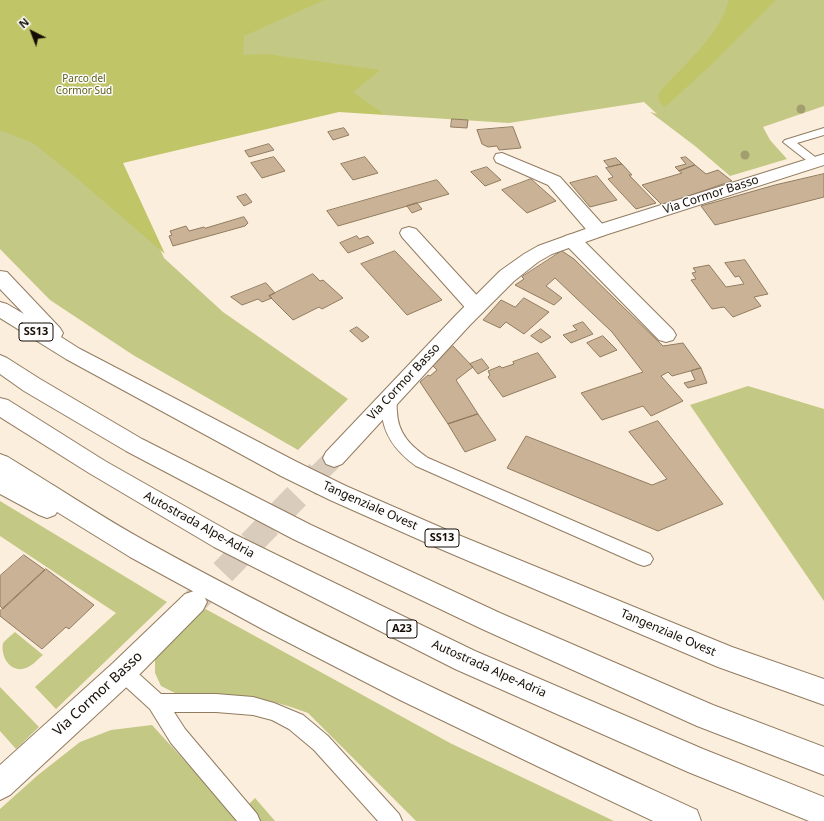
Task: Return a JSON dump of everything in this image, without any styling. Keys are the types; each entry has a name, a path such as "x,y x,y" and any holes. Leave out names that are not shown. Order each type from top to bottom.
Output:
{"main road":[{"path":"502,158 554,181 598,231"},
{"name":"Via Cormor Basso","path":"334,458 476,307 507,276 531,258 545,250 598,231 819,160"},
{"path":"409,233 476,307"},
{"path":"572,240 666,335"},
{"path":"0,277 73,354"},
{"name":"Tangenziale Ovest","path":"0,310 73,354 289,469 338,493 728,658 824,692"},
{"path":"0,363 32,385 134,445 302,532 491,621 707,716 824,761"},
{"name":"Autostrada Alpe-Adria","path":"0,406 97,467 223,540 272,565 465,660 698,762 824,812"},
{"path":"0,463 136,548 236,603 473,722 686,821"},
{"path":"0,483 73,521 136,548"},
{"name":"Via Cormor Basso","path":"0,785 123,672 194,602"}],"lane":[{"path":"819,160 789,142 824,131"},
{"path":"390,397 388,414 392,430 399,442 413,456 422,462 644,559"},
{"path":"123,672 157,703 178,736 250,821"},
{"path":"157,703 216,703 253,706 274,712 296,722 321,743 392,821"}],"green space":[{"name":"Parco del Cormor Sud","path":"0,0 824,0 824,106 763,127 770,140 787,159 730,176 695,146 650,112 657,114 644,102 509,123 385,115 382,113 340,110 121,161 164,258 223,312 348,399 298,450 133,355 50,300 0,249"},
{"path":"0,0 324,0 244,36 243,55 266,54 380,70 353,92 385,115 339,112 123,163 165,254 72,174 33,143 0,130"},
{"path":"729,0 776,0 712,64 665,107 659,101 659,93 700,50 717,26"},
{"path":"748,386 824,409 824,601 690,405"},
{"path":"0,501 167,602 56,709 35,687 116,613 0,536"},
{"path":"202,607 450,743 614,821 416,821 308,713 265,700 214,695 179,695 161,686 155,673 155,658"},
{"path":"15,632 43,655 32,665 22,669 17,669 9,664 4,655 3,643"},
{"path":"0,687 39,727 16,749 0,731"},
{"path":"152,725 236,817 255,798 275,821 0,821 0,809 38,775 80,742 111,730"}],"building":[{"path":"452,119 468,120 467,128 451,127"},
{"path":"513,127 521,148 499,150 497,146 488,147 482,144 477,130"},
{"path":"344,128 349,135 333,140 328,132"},
{"path":"269,144 274,150 249,157 245,151"},
{"path":"274,157 285,171 262,178 251,163"},
{"path":"365,157 378,173 353,180 341,164"},
{"path":"686,157 695,165 679,171 675,167 686,164 681,158"},
{"path":"616,158 622,164 609,167 604,161"},
{"path":"622,164 632,175 629,175 656,203 636,209 608,179 613,177 606,168"},
{"path":"695,165 706,174 718,170 732,181 662,205 642,185 682,173 679,171"},
{"path":"487,167 501,180 485,186 471,172"},
{"path":"824,174 824,197 715,225 701,206 775,185"},
{"path":"597,176 617,200 590,207 570,183"},
{"path":"531,179 556,201 527,213 502,190"},
{"path":"437,180 449,194 338,226 327,211"},
{"path":"246,194 252,202 244,206 237,197"},
{"path":"417,203 422,209 412,213 407,206"},
{"path":"244,217 248,223 245,226 173,246 169,236 172,235 170,231 186,226 189,231"},
{"path":"357,236 359,239 368,236 374,243 348,253 340,243"},
{"path":"395,251 442,300 407,315 361,264"},
{"path":"562,251 574,259 663,346 683,343 701,368 672,376 668,372 661,376 683,401 651,416 643,406 602,420 581,393 643,372 612,332 555,278 546,286 562,298 554,305 515,285 524,279 522,277"},
{"path":"745,260 768,294 754,297 761,306 733,317 724,307 712,309 691,280 696,279 692,273 696,272 693,268 709,265 726,287 744,284 739,276 735,277 725,263"},
{"path":"313,274 320,281 323,280 343,298 322,309 319,307 293,320 269,296"},
{"path":"266,283 275,293 269,296 272,298 262,302 258,299 242,305 231,297"},
{"path":"524,298 549,312 524,334 506,322 500,328 483,320 501,300 515,307"},
{"path":"583,322 593,334 571,343 563,335 577,330 573,326"},
{"path":"357,327 369,337 362,342 350,331"},
{"path":"541,329 551,337 541,343 531,336"},
{"path":"603,336 617,350 600,357 587,343"},
{"path":"453,346 473,367 456,380 478,414 448,424 420,382 437,370 433,366"},
{"path":"538,353 556,377 503,397 488,377 490,375 488,371 500,366 502,368 514,364 513,362"},
{"path":"482,359 489,368 478,374 470,364"},
{"path":"701,368 707,383 688,388 684,383 695,380 691,371"},
{"path":"478,414 496,440 465,452 448,424"},
{"path":"658,421 723,504 658,531 507,468 526,436 652,485 667,479 629,432"},
{"path":"24,555 45,570 3,609 0,606 0,576"},
{"path":"46,569 94,605 69,629 66,627 42,649 0,616 0,611"}],"tunnel":[{"path":"319,473 334,458"},
{"path":"195,601 319,473"}]}
